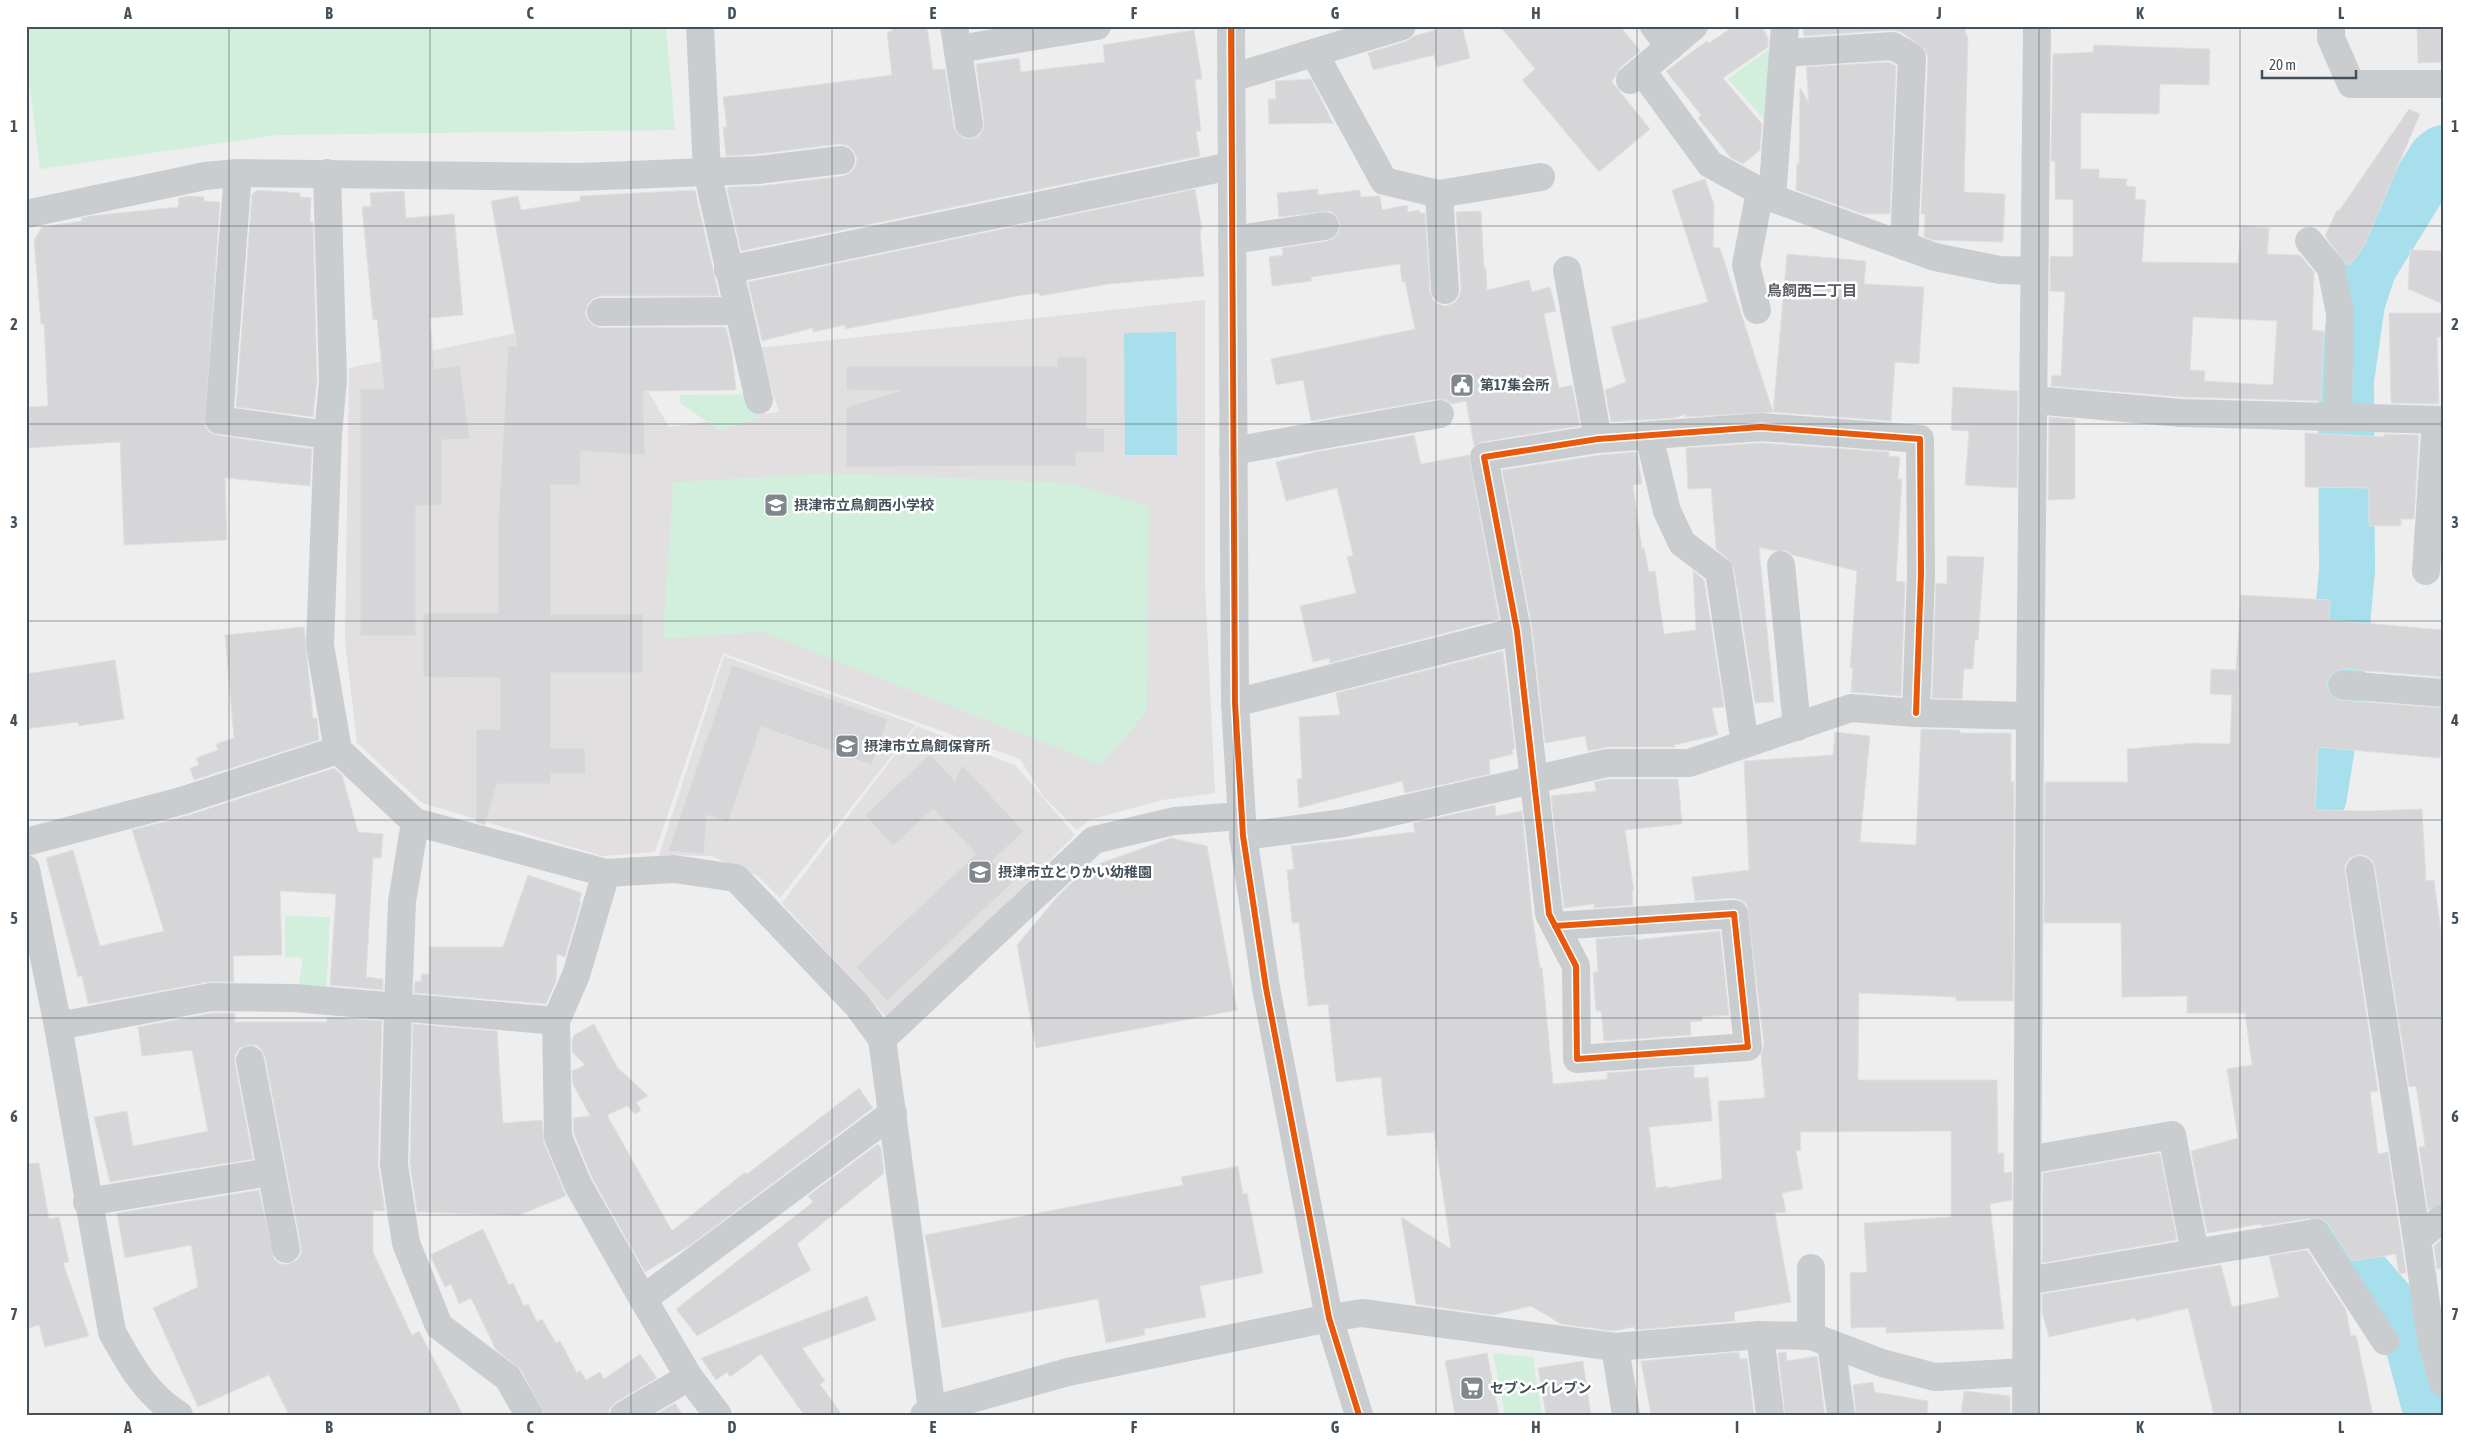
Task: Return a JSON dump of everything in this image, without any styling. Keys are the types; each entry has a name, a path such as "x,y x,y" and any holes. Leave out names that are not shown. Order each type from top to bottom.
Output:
{"street":[{"path":"700,26 707,171 737,311 759,400"},
{"path":"969,124 956,38 1098,26"},
{"path":"1231,26 1235,702 1242,826 1266,988 1329,1318 1359,1415"},
{"path":"1231,78 1324,43 1402,26"},
{"path":"1694,26 1662,36 1636,75 1710,164 1766,195 1935,257 2000,270 2034,271"},
{"path":"1757,310 1746,265 1766,195 1784,53 1785,26"},
{"path":"2026,1415 2030,716 2037,26"},
{"path":"2331,26 2331,38 2351,84 2443,84"},
{"path":"1324,43 1384,181 1438,194 1542,177"},
{"path":"1784,53 1893,46 1912,57 1904,246"},
{"path":"26,214 205,176 238,173 578,177 758,170 841,160"},
{"path":"728,270 1231,166"},
{"path":"238,173 219,420 328,435"},
{"path":"327,173 333,380 328,435 320,645 338,750 415,822 606,873 674,869 736,878 857,1004 882,1039 893,1114 928,1412 1068,1372 1329,1318 1362,1313 1615,1347 1760,1334 1821,1340 1882,1363 1935,1377 2026,1372"},
{"path":"1438,194 1445,290"},
{"path":"1232,240 1325,226"},
{"path":"2309,241 2331,268 2340,313 2343,417"},
{"path":"1568,270 1598,439"},
{"path":"601,312 737,311"},
{"path":"2034,400 2181,412 2439,420 2426,571"},
{"path":"1233,451 1440,414"},
{"path":"1555,926 1734,914 1748,1047 1577,1059 1576,966 1555,926 1549,914 1532,778 1517,631 1484,457 1598,439 1761,427 1920,439 1921,574 1916,713"},
{"path":"1649,436 1667,511 1682,543 1719,571 1745,744"},
{"path":"1781,565 1797,726"},
{"path":"1235,702 1517,631"},
{"path":"2343,685 2443,693"},
{"path":"882,1039 1094,840 1174,821 1242,826 1344,823 1532,778 1607,763 1689,763 1851,708 1916,713 2030,716"},
{"path":"26,842 181,801 338,750"},
{"path":"415,822 402,909 394,1165 406,1243 439,1326 508,1378 528,1415"},
{"path":"26,870 58,1026 112,1332 135,1374 169,1408 179,1415"},
{"path":"2360,870 2431,1339 2443,1382"},
{"path":"606,873 576,975 556,1021 558,1137 578,1185 643,1299 689,1377 718,1415"},
{"path":"58,1026 211,997 294,998 556,1021"},
{"path":"250,1060 286,1249"},
{"path":"643,1299 893,1114"},
{"path":"2028,1160 2172,1135 2195,1253"},
{"path":"88,1202 270,1172"},
{"path":"2417,1239 2443,1218"},
{"path":"2027,1281 2315,1233 2385,1341"},
{"path":"1810,1268 1821,1340 1841,1415"},
{"path":"1760,1334 1770,1415"},
{"path":"1615,1347 1626,1415"},
{"path":"624,1415 689,1377"}],"shaded area":[{"name":"摂津市立鳥飼西小学校","path":"1205,300 1205,584 1215,793 1162,800 1089,820 1077,830 1043,796 1020,759 723,653 655,852 602,856 422,803 357,743 345,641 349,368 544,327 613,331 669,427 779,412 758,348"},
{"path":"724,656 916,725 780,898 758,876 711,856 659,855"},
{"path":"917,726 1016,766 1075,835 889,1020 782,903"}],"green space":[{"path":"26,26 666,26 675,130 277,135 40,169 30,87 26,88"},
{"path":"1775,45 1772,128 1728,79"},
{"path":"758,394 760,417 720,431 679,402 680,395"},
{"path":"836,473 1069,483 1149,506 1147,712 1100,765 763,632 663,639 673,482"},
{"path":"285,916 330,917 326,997 297,994 303,958 285,957"},
{"path":"1493,1353 1533,1357 1542,1415 1505,1415"}],"water":[{"path":"1176,332 1177,455 1125,455 1124,333"}],"building":[{"path":"891,26 927,26 933,70 945,69 954,127 963,138 971,139 979,136 983,130 984,122 976,64 1019,58 1021,72 1105,62 1103,45 1194,30 1202,79 1195,80 1201,131 1196,132 1200,156 741,251 727,189 729,187 760,186 843,176 851,172 855,167 857,159 853,150 848,146 840,144 726,156 723,127 727,127 723,97 892,75 887,32 892,31"},
{"path":"1449,26 1462,26 1470,58 1437,67 1434,55 1373,70 1368,53 1407,41 1414,36"},
{"path":"1500,26 1620,26 1640,51 1620,68 1612,82 1650,129 1599,172 1522,80 1535,69"},
{"path":"1734,26 1761,26 1768,38 1768,47 1723,78 1762,124 1760,150 1743,164 1731,158 1698,118 1701,115 1666,71 1707,41 1709,43"},
{"path":"1803,26 1965,26 1966,36 1968,36 1964,192 2005,194 2003,242 1933,240 1924,237 1925,214 1921,214 1928,58 1925,49 1901,32 1893,30 1804,36"},
{"path":"2417,26 2443,26 2443,62 2418,63"},
{"path":"2094,45 2210,49 2209,85 2160,84 2159,114 2081,113 2081,169 2099,169 2099,178 2127,179 2126,186 2136,187 2135,199 2146,200 2142,262 2238,263 2241,226 2269,228 2267,254 2300,255 2314,272 2312,330 2324,331 2321,401 2182,397 2051,386 2052,375 2061,376 2065,292 2050,291 2050,256 2073,257 2073,200 2055,199 2055,161 2051,161 2053,54 2093,52","holes":["2193,317 2277,321 2273,385 2204,381 2205,371 2190,370"]},
{"path":"1889,62 1896,66 1890,214 1863,214 1796,190 1797,162 1799,165 1800,88 1809,103 1806,67"},
{"path":"1311,79 1333,123 1269,124 1268,99 1276,99 1275,81"},
{"path":"2409,109 2420,114 2364,246 2350,265 2345,263 2325,236 2337,210 2339,211"},
{"path":"1705,179 1714,205 1713,247 1720,248 1773,412 1685,417 1685,414 1675,418 1611,422 1605,390 1626,382 1611,327 1708,302 1672,190"},
{"path":"1195,189 1202,230 1200,230 1204,276 1108,284 1040,296 1039,293 1023,295 845,329 845,325 813,332 813,328 762,341 748,282"},
{"path":"1318,189 1318,195 1360,190 1361,197 1380,196 1382,210 1407,205 1408,212 1419,210 1420,213 1425,213 1430,291 1432,299 1438,304 1445,306 1454,303 1459,297 1461,290 1456,212 1481,211 1487,290 1529,280 1532,292 1550,287 1556,311 1544,314 1559,388 1572,385 1580,426 1482,442 1474,446 1466,401 1452,404 1446,400 1438,399 1311,421 1303,380 1276,385 1271,359 1415,329 1405,282 1402,282 1400,264 1311,277 1312,281 1272,286 1269,257 1283,255 1282,248 1328,241 1339,232 1340,224 1337,217 1330,211 1279,217 1277,193"},
{"path":"257,190 300,193 300,197 311,198 310,222 313,222 317,380 313,417 236,407 252,194"},
{"path":"695,190 719,296 601,296 594,298 588,304 585,313 593,325 601,328 726,327 732,353 736,390 643,391 645,455 581,451 580,485 551,485 551,614 643,614 643,673 551,673 551,748 585,748 586,774 551,774 551,784 497,784 485,825 476,822 476,729 500,729 500,678 423,677 423,613 498,613 498,526 508,346 517,346 491,201 518,196 521,210 580,201 580,196"},
{"path":"404,191 406,218 454,214 463,315 430,318 434,369 460,366 470,439 442,440 442,505 416,506 416,636 360,636 360,389 384,389 377,319 373,320 362,207 371,206 370,193"},
{"path":"188,196 204,197 204,201 220,202 205,426 209,432 217,435 312,449 310,486 225,478 227,540 124,545 120,442 26,448 26,407 48,406 44,324 41,324 34,240 42,227 82,221 81,218 90,216 178,207 179,198"},
{"path":"2410,250 2443,251 2443,304 2408,289"},
{"path":"1787,254 1866,261 1864,284 1924,287 1919,364 1895,362 1891,421 1773,412"},
{"path":"2389,313 2443,313 2443,337 2437,337 2439,404 2391,403"},
{"path":"1057,357 1087,357 1087,428 1104,428 1105,452 1076,453 1076,466 846,467 846,407 900,391 846,390 846,366 1057,366"},
{"path":"1953,387 2018,391 2017,488 1965,485 1969,431 1951,430"},
{"path":"2049,417 2075,419 2075,499 2048,500"},
{"path":"2305,433 2384,437 2384,434 2419,435 2414,519 2401,519 2401,526 2369,526 2369,488 2305,487"},
{"path":"1414,435 1421,464 1469,455 1499,619 1330,663 1329,658 1313,662 1300,606 1356,593 1347,557 1353,555 1337,488 1286,501 1276,462 1316,452"},
{"path":"1761,443 1889,452 1889,456 1900,457 1898,479 1902,479 1896,581 1905,582 1901,696 1851,692 1853,668 1850,668 1857,571 1793,555 1787,551 1775,551 1759,547 1774,702 1755,703 1734,569 1728,559 1716,549 1711,488 1688,489 1686,448"},
{"path":"1637,452 1642,484 1633,485 1642,549 1644,548 1649,572 1655,571 1664,634 1696,630 1693,571 1704,580 1724,707 1712,708 1718,735 1674,745 1675,747 1607,747 1588,751 1585,736 1545,743 1532,628 1502,470 1600,455"},
{"path":"1947,556 1984,557 1978,640 1975,640 1973,669 1964,669 1962,699 1932,698 1936,583 1947,584"},
{"path":"2241,595 2330,600 2329,620 2443,630 2443,677 2344,669 2336,671 2330,676 2327,684 2329,692 2334,698 2341,700 2443,708 2440,758 2318,747 2315,810 2422,809 2426,881 2434,880 2443,946 2443,1203 2428,1210 2419,1147 2425,1146 2416,1086 2409,1087 2375,868 2372,860 2365,855 2350,858 2345,865 2378,1091 2370,1092 2378,1154 2388,1152 2406,1273 2399,1274 2396,1254 2352,1261 2328,1224 2321,1219 2312,1218 2262,1226 2261,1224 2207,1233 2191,1151 2238,1138 2227,1069 2252,1065 2245,1013 2187,1013 2187,996 2122,997 2121,923 2044,923 2045,782 2128,782 2127,749 2194,743 2230,744 2232,695 2210,694 2211,669 2236,670"},
{"path":"304,627 313,718 317,718 319,740 194,780 190,768 199,765 196,758 218,750 216,744 234,738 225,635"},
{"path":"1503,651 1515,749 1512,749 1513,754 1489,760 1490,774 1405,793 1402,781 1299,808 1297,779 1302,778 1299,717 1340,715 1336,693"},
{"path":"115,660 124,719 79,726 78,722 26,729 26,674"},
{"name":"摂津市立鳥飼保育所","path":"732,665 888,719 872,765 761,727 728,823 707,815 704,854 668,851"},
{"path":"1921,729 1960,730 1960,733 2011,733 2011,782 2014,782 2013,1001 1956,1001 1956,997 1859,993 1858,1080 1997,1080 1998,1153 2004,1153 2004,1173 2012,1172 2012,1200 1990,1204 2004,1329 1886,1333 1886,1327 1851,1328 1850,1273 1867,1272 1864,1223 1951,1217 1951,1131 1800,1132 1801,1150 1796,1151 1803,1189 1782,1193 1786,1212 1775,1213 1791,1302 1734,1312 1735,1321 1635,1330 1634,1327 1613,1331 1561,1324 1531,1306 1493,1315 1416,1304 1401,1217 1451,1249 1434,1132 1387,1136 1381,1077 1336,1082 1328,1004 1308,1006 1299,923 1292,923 1287,870 1294,869 1291,846 1415,832 1413,823 1495,805 1496,816 1522,811 1532,914 1540,968 1542,967 1553,1084 1607,1079 1607,1073 1694,1066 1694,1078 1708,1077 1712,1121 1649,1127 1656,1188 1668,1186 1668,1188 1722,1179 1718,1101 1765,1098 1761,1055 1764,1045 1747,905 1741,900 1733,898 1695,901 1692,877 1749,870 1744,761 1833,755 1835,732 1870,736 1860,842 1916,845"},
{"name":"摂津市立とりかい幼稚園","path":"930,754 955,781 962,765 1024,831 992,861 1013,882 887,1001 856,967 976,854 933,809 893,846 865,815"},
{"path":"334,768 342,775 358,832 383,834 381,858 373,858 366,977 383,979 383,990 330,985 336,894 280,891 282,955 233,956 234,982 208,982 88,1004 82,976 78,977 46,858 73,850 100,946 164,931 132,830 186,816"},
{"path":"1609,779 1678,779 1682,824 1625,830 1634,891 1632,891 1633,905 1594,908 1594,904 1564,908 1551,796 1596,791 1594,782"},
{"path":"1171,838 1207,846 1237,1010 1036,1048 1017,945 1058,896 1087,868"},
{"path":"528,875 582,893 565,957 557,954 556,981 546,1004 414,993 415,981 421,982 421,974 429,974 429,947 503,947"},
{"path":"1720,931 1729,1015 1702,1017 1702,1021 1690,1022 1691,1035 1604,1041 1601,1011 1596,1011 1593,972 1598,972 1596,939 1635,936 1635,940"},
{"path":"212,1013 235,1013 235,1022 327,1022 327,1017 382,1021 378,1165 385,1211 373,1211 373,1252 412,1335 419,1331 463,1415 289,1415 269,1375 198,1407 153,1308 198,1287 191,1245 125,1258 117,1213 259,1190 274,1259 280,1264 288,1264 297,1260 301,1254 301,1246 265,1057 261,1049 256,1045 240,1048 235,1055 253,1159 110,1182 94,1117 127,1111 133,1146 208,1131 192,1050 142,1056 138,1027"},
{"path":"413,1024 497,1031 503,1123 542,1120 544,1143 566,1196 519,1215 417,1212 410,1164"},
{"path":"594,1024 617,1067 648,1096 636,1102 641,1110 635,1114 627,1106 607,1115 672,1231 745,1172 747,1174 859,1088 873,1108 689,1246 645,1272 592,1178 574,1134 573,1118 590,1116 573,1084 572,1071 585,1065 572,1052 572,1041 574,1035"},
{"path":"878,1144 881,1148 884,1173 797,1244 811,1270 697,1336 676,1309 813,1202 808,1196"},
{"path":"2160,1153 2177,1240 2042,1263 2043,1173"},
{"path":"39,1163 49,1219 59,1217 69,1262 63,1263 89,1336 45,1347 39,1325 26,1329 26,1164"},
{"path":"1238,1166 1243,1194 1247,1193 1263,1273 1200,1286 1206,1317 1144,1329 1145,1335 1106,1343 1098,1299 942,1328 925,1235 1183,1185 1181,1177"},
{"path":"483,1229 509,1285 513,1283 524,1306 528,1304 537,1322 542,1319 556,1343 560,1341 577,1373 580,1370 586,1380 600,1372 604,1379 640,1354 657,1378 616,1402 610,1408 608,1415 545,1415 521,1370 496,1350 471,1298 459,1304 451,1284 445,1287 430,1255"},
{"path":"2443,1238 2443,1268 2437,1269 2434,1246"},
{"path":"2307,1250 2346,1310 2351,1336 2356,1335 2373,1415 2214,1415 2188,1308 2136,1321 2135,1318 2049,1337 2042,1312 2042,1294 2221,1265 2232,1307 2279,1297 2269,1256"},
{"path":"867,1296 876,1320 802,1348 825,1381 820,1384 842,1415 804,1415 761,1354 730,1377 727,1372 716,1380 701,1358"},
{"path":"1739,1352 1740,1359 1747,1358 1754,1415 1651,1415 1641,1361"},
{"path":"1786,1352 1787,1361 1817,1356 1825,1415 1785,1415 1778,1353"},
{"name":"セブン-イレブン","path":"1487,1353 1499,1415 1455,1415 1445,1361"},
{"path":"1583,1361 1591,1415 1546,1415 1538,1368"},
{"path":"1873,1382 1875,1392 1928,1401 1927,1415 1856,1415 1853,1385"},
{"path":"1964,1391 2010,1396 2010,1415 1961,1415"},
{"path":"675,1403 683,1415 655,1415"}],"waterway":[{"path":"2292,880 2296,857 2319,796 2335,697 2347,571 2346,380 2357,303 2369,267 2436,158 2443,153"},
{"path":"2330,1188 2358,1269 2408,1326 2432,1415"}],"cycle path":[{"path":"1231,26 1235,703 1243,836 1266,988 1329,1318 1359,1415"},
{"path":"1555,926 1734,914 1748,1047 1577,1059 1576,966 1549,914 1517,631 1484,457 1598,439 1761,427 1920,439 1921,574 1916,713"}],"place":[{"name":"第17集会所","path":"1462,385"},
{"name":"摂津市立鳥飼西小学校","path":"776,505"},
{"name":"摂津市立鳥飼保育所","path":"847,746"},
{"name":"摂津市立とりかい幼稚園","path":"980,872"},
{"name":"セブン-イレブン","path":"1472,1388"}],"district":[{"name":"鳥飼西二丁目","path":"1812,290"}]}
